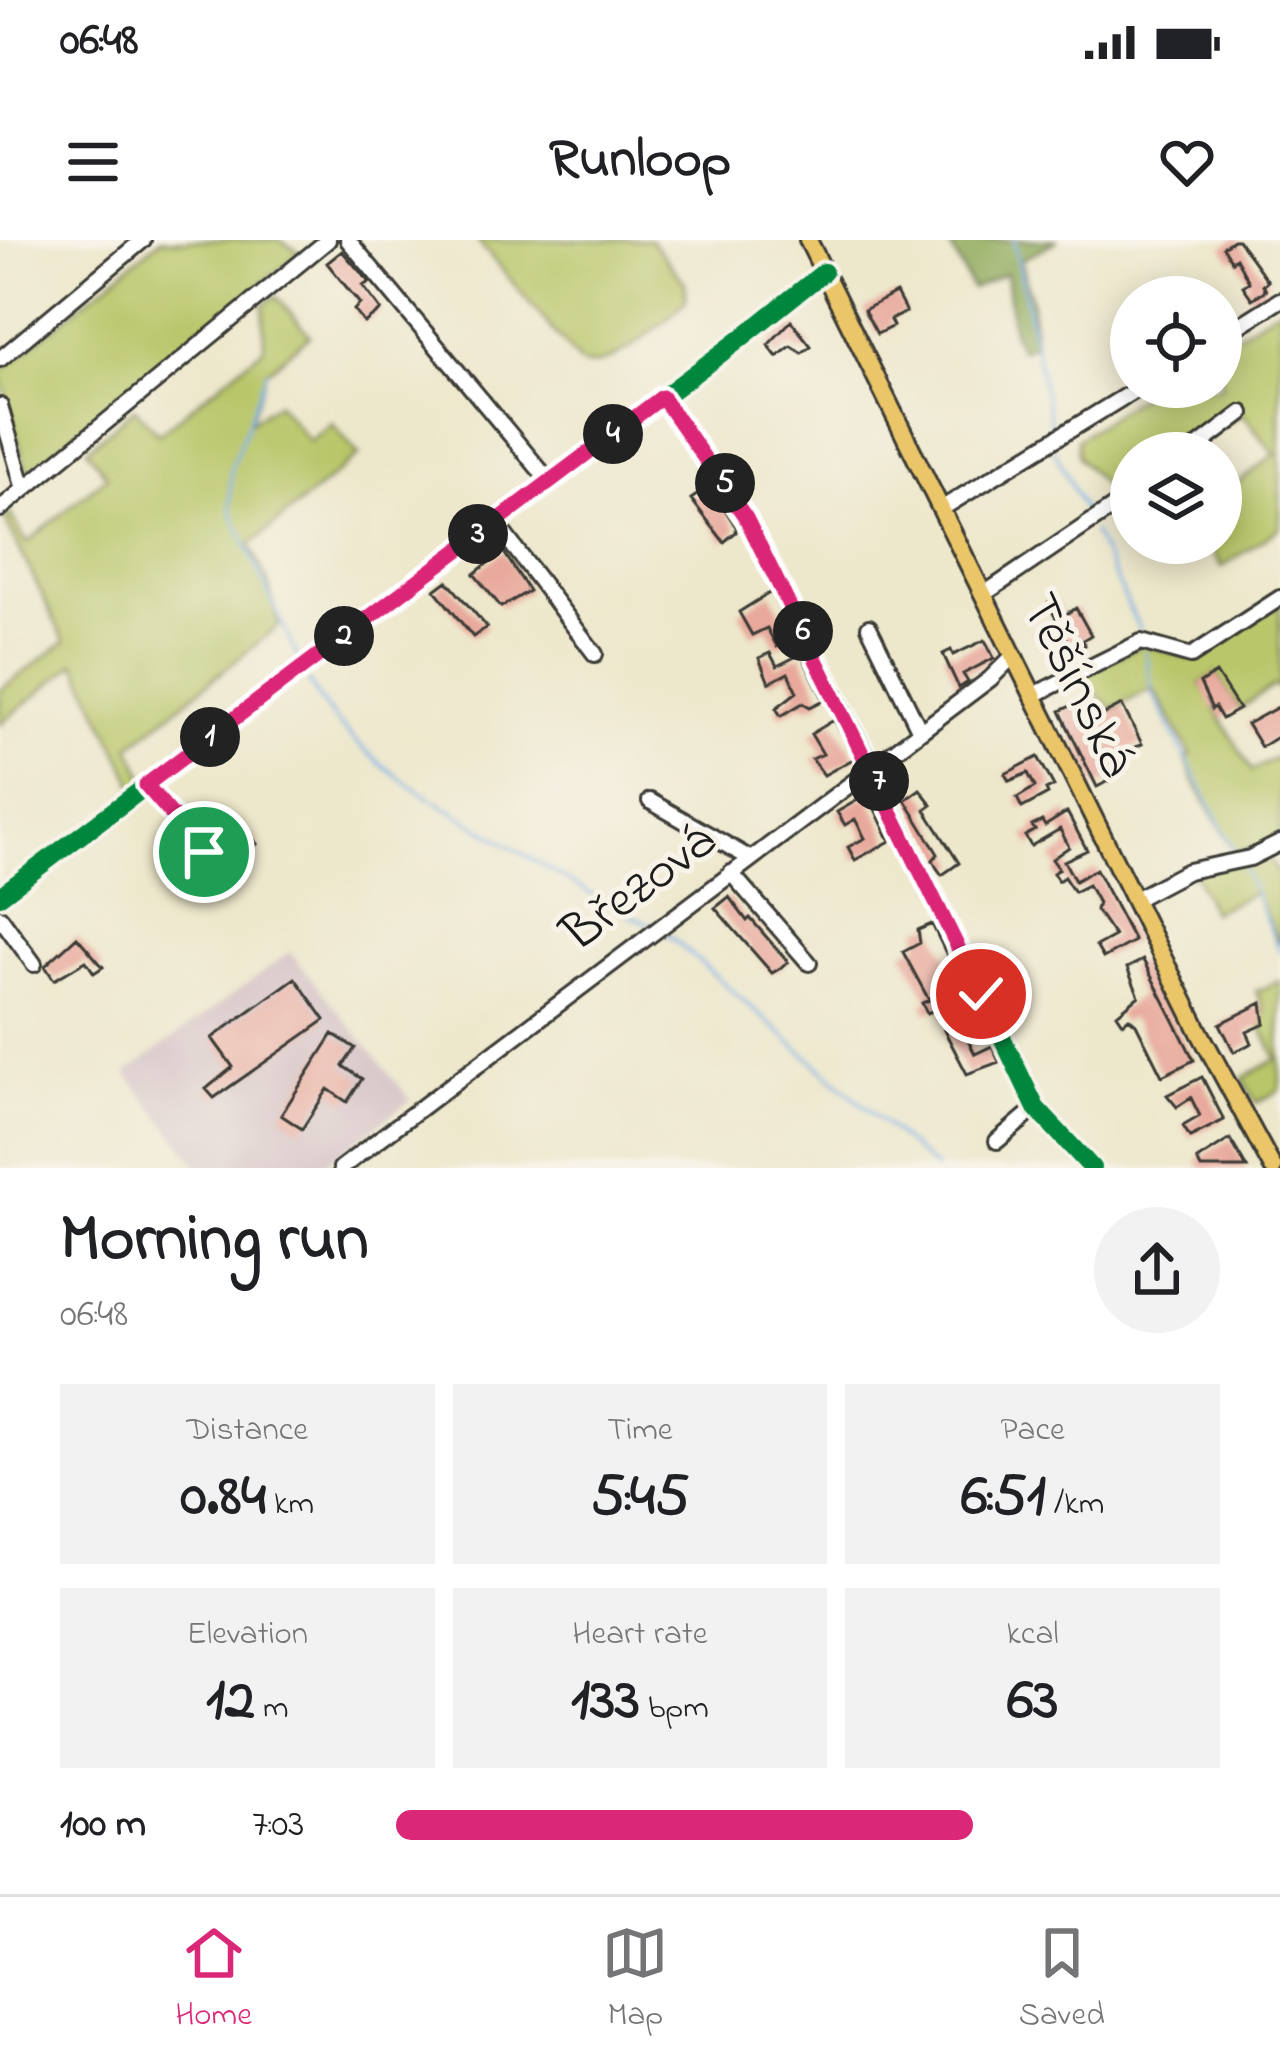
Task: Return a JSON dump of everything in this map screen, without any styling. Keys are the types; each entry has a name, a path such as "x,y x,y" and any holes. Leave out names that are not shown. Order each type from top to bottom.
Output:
{"main road":[{"name":"Těšínská","path":"808,240 1200,1033 1273,1168"}],"street":[{"path":"0,359 143,240"},
{"path":"0,509 328,240"},
{"path":"348,240 549,482"},
{"path":"0,896 824,272"},
{"path":"1242,324 1280,300"},
{"path":"662,397 734,497 872,767 1036,1108 1092,1168"},
{"path":"941,509 1110,405"},
{"path":"0,406 24,488"},
{"path":"1217,432 1242,413"},
{"path":"984,594 1110,509"},
{"path":"495,522 595,654"},
{"path":"1034,695 1141,642 1191,656 1280,598"},
{"path":"869,627 920,730"},
{"name":"Březová","path":"340,1168 920,730 1018,662"},
{"path":"146,785 204,852"},
{"path":"650,800 751,859"},
{"path":"1135,898 1188,871 1250,858 1280,843"},
{"path":"731,873 809,962"},
{"path":"0,917 34,964"},
{"path":"997,1141 1036,1108"}],"shaded area":[{"path":"290,952 411,1100 320,1168 200,1168 126,1073"}],"green space":[{"path":"160,240 280,240 300,253 27,473 0,372"},
{"path":"477,240 651,240 685,283 686,301 622,353 581,364"},
{"path":"947,240 1058,240 1021,260 1032,305 1034,344 1021,350 1013,334 1006,273 972,289"},
{"path":"276,296 310,335 267,371 250,422 277,403 309,441 332,423 359,455 250,545 268,583 279,626 130,746 145,779 135,787 76,663 0,724 0,690 65,642 4,517 10,513 27,543 107,476 87,449 135,408 158,434 264,348 264,304"},
{"path":"1280,307 1280,528 1242,554 1242,480 1275,454 1243,414 1211,432 1110,432 1110,488 1078,457 1077,439 1122,408 1242,408 1242,331"},
{"path":"1280,601 1280,691 1275,685 1239,709 1216,673 1200,683 1252,771 1280,755 1280,837 1265,847 1235,852 1194,781 1186,759 1191,755 1153,688 1112,709 1078,676 1144,644 1192,659"},
{"path":"1266,854 1280,877 1280,944 1254,893 1212,912 1193,871"},
{"path":"1280,981 1280,1090 1256,1103 1243,1078 1277,1059 1261,1026 1265,1012 1256,991"}],"building":[{"path":"1238,240 1268,281 1263,285 1266,290 1252,299 1243,286 1249,282 1236,258 1232,261 1223,247"},
{"path":"342,251 369,282 363,286 381,310 364,323 354,310 360,304 327,263"},
{"path":"896,293 906,312 877,334 864,310"},
{"path":"791,321 811,346 802,353 791,346 777,357 768,345"},
{"path":"710,486 736,527 724,542 691,499"},
{"path":"503,551 529,591 501,607 474,574"},
{"path":"447,581 487,627 473,637 435,590"},
{"path":"771,592 793,638 777,647 767,628 752,635 739,612"},
{"path":"1054,600 1064,615 1076,608 1091,635 1073,652 1048,603"},
{"path":"985,640 994,658 963,674 968,682 959,688 943,654 951,650 953,655"},
{"path":"770,653 777,666 801,654 824,700 810,707 803,703 781,716 776,708 797,692 788,673 769,683 759,658"},
{"path":"1216,673 1239,709 1222,719 1200,683"},
{"path":"1073,705 1086,724 1122,705 1142,744 1113,757 1115,761 1109,764 1116,777 1097,787 1060,711"},
{"path":"1280,706 1280,735 1261,747 1247,724"},
{"path":"834,720 855,758 824,775 812,759 823,754 811,734"},
{"path":"1038,757 1054,786 1022,808 1017,798 1035,787 1028,773 1009,781 1005,774"},
{"path":"920,789 932,805 925,810 959,863 942,875 932,861 938,854 905,800"},
{"path":"868,794 890,841 855,860 848,847 865,838 855,819 845,825 837,812"},
{"path":"1067,812 1087,850 1064,861 1075,881 1096,869 1134,941 1103,958 1096,946 1114,936 1096,910 1098,903 1088,885 1074,892 1064,877 1058,881 1053,873 1059,869 1052,859 1069,847 1060,829 1031,846 1025,836 1035,830 1032,826 1042,821 1045,826"},
{"path":"240,822 257,844 231,867 218,850 238,835 232,828"},
{"path":"729,897 788,962 772,973 715,908"},
{"path":"932,924 967,997 927,1013 922,1003 929,1000 903,952 920,943 918,930"},
{"path":"77,937 103,967 94,973 86,961 54,980 45,966"},
{"path":"1143,960 1194,1060 1162,1076 1136,1024 1129,1018 1123,1023 1117,1014 1139,996 1127,968"},
{"path":"295,978 325,1020 214,1098 206,1089 233,1067 212,1038"},
{"path":"1262,1003 1265,1024 1247,1032 1252,1043 1234,1052 1220,1024"},
{"path":"959,1022 975,1054 992,1046 999,1062 967,1074 944,1030"},
{"path":"333,1034 355,1048 343,1066 362,1079 347,1102 328,1089 302,1129 281,1115"},
{"path":"1202,1077 1224,1120 1190,1137 1183,1126 1200,1116 1191,1098 1177,1107 1167,1095"},
{"path":"1230,1139 1247,1168 1201,1168 1197,1160"}],"waterway":[{"path":"1014,240 1052,432"},
{"path":"267,371 231,468 230,509 300,663"},
{"path":"1054,449 1087,518"},
{"path":"1093,532 1140,630"},
{"path":"1145,651 1153,694 1235,852"},
{"path":"305,674 343,729 393,773 561,876 652,925"},
{"path":"1244,869 1280,952"},
{"path":"663,930 935,1168"}],"cycle path":[{"path":"0,896 824,272"},
{"path":"662,397 746,518 1036,1108 1092,1168"}],"route":[{"path":"204,852 146,785 662,397 746,518 981,994"}]}
